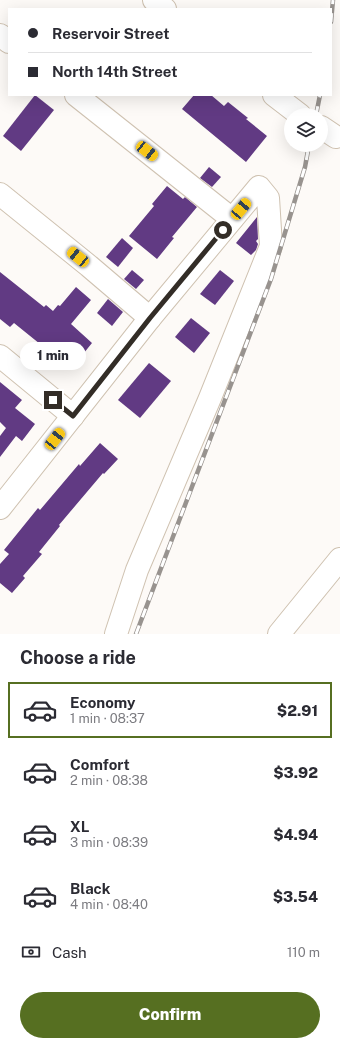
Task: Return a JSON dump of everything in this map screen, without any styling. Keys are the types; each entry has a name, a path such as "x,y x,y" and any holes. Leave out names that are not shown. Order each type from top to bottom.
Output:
{"street":[{"path":"154,0 164,8"},
{"path":"0,35 8,41"},
{"path":"77,96 232,219"},
{"path":"275,96 291,108"},
{"path":"0,508 150,318 259,187 268,198 271,246 213,391 137,570 116,634"},
{"path":"0,194 89,266 150,318"},
{"path":"0,356 73,416"},
{"path":"279,634 340,559"}],"building":[{"path":"34,96 54,110 21,151 3,136"},
{"path":"193,96 212,96 224,106 228,102 267,136 246,162 182,109"},
{"path":"209,167 221,177 212,187 200,178"},
{"path":"167,186 183,199 185,197 197,207 172,237 174,238 157,259 129,236 154,206 152,204"},
{"path":"257,217 258,239 256,241 258,244 256,250 251,255 236,243"},
{"path":"122,238 133,248 118,267 106,257"},
{"path":"132,270 144,280 136,289 124,279"},
{"path":"220,270 234,281 215,305 200,294"},
{"path":"0,272 44,307 46,305 53,311 58,305 60,306 76,287 91,300 71,324 92,343 71,369 14,323 10,327 0,319"},
{"path":"108,299 123,312 112,326 97,313"},
{"path":"191,318 210,333 194,353 175,337"},
{"path":"149,363 171,381 140,418 118,400"},
{"path":"0,382 22,400 15,408 35,424 22,441 16,436 0,457 0,436 6,428 0,422"},
{"path":"100,443 118,459 104,474 103,473 59,525 60,526 39,552 42,554 23,576 25,578 12,593 0,583 0,564 9,554 4,550 38,508 40,510 79,464 80,466"}],"railway":[{"path":"332,11 333,0"},
{"path":"317,108 320,96"},
{"path":"136,634 271,279 305,167 308,152"}],"route":[{"path":"53,400 73,416 150,318 223,230"}]}
